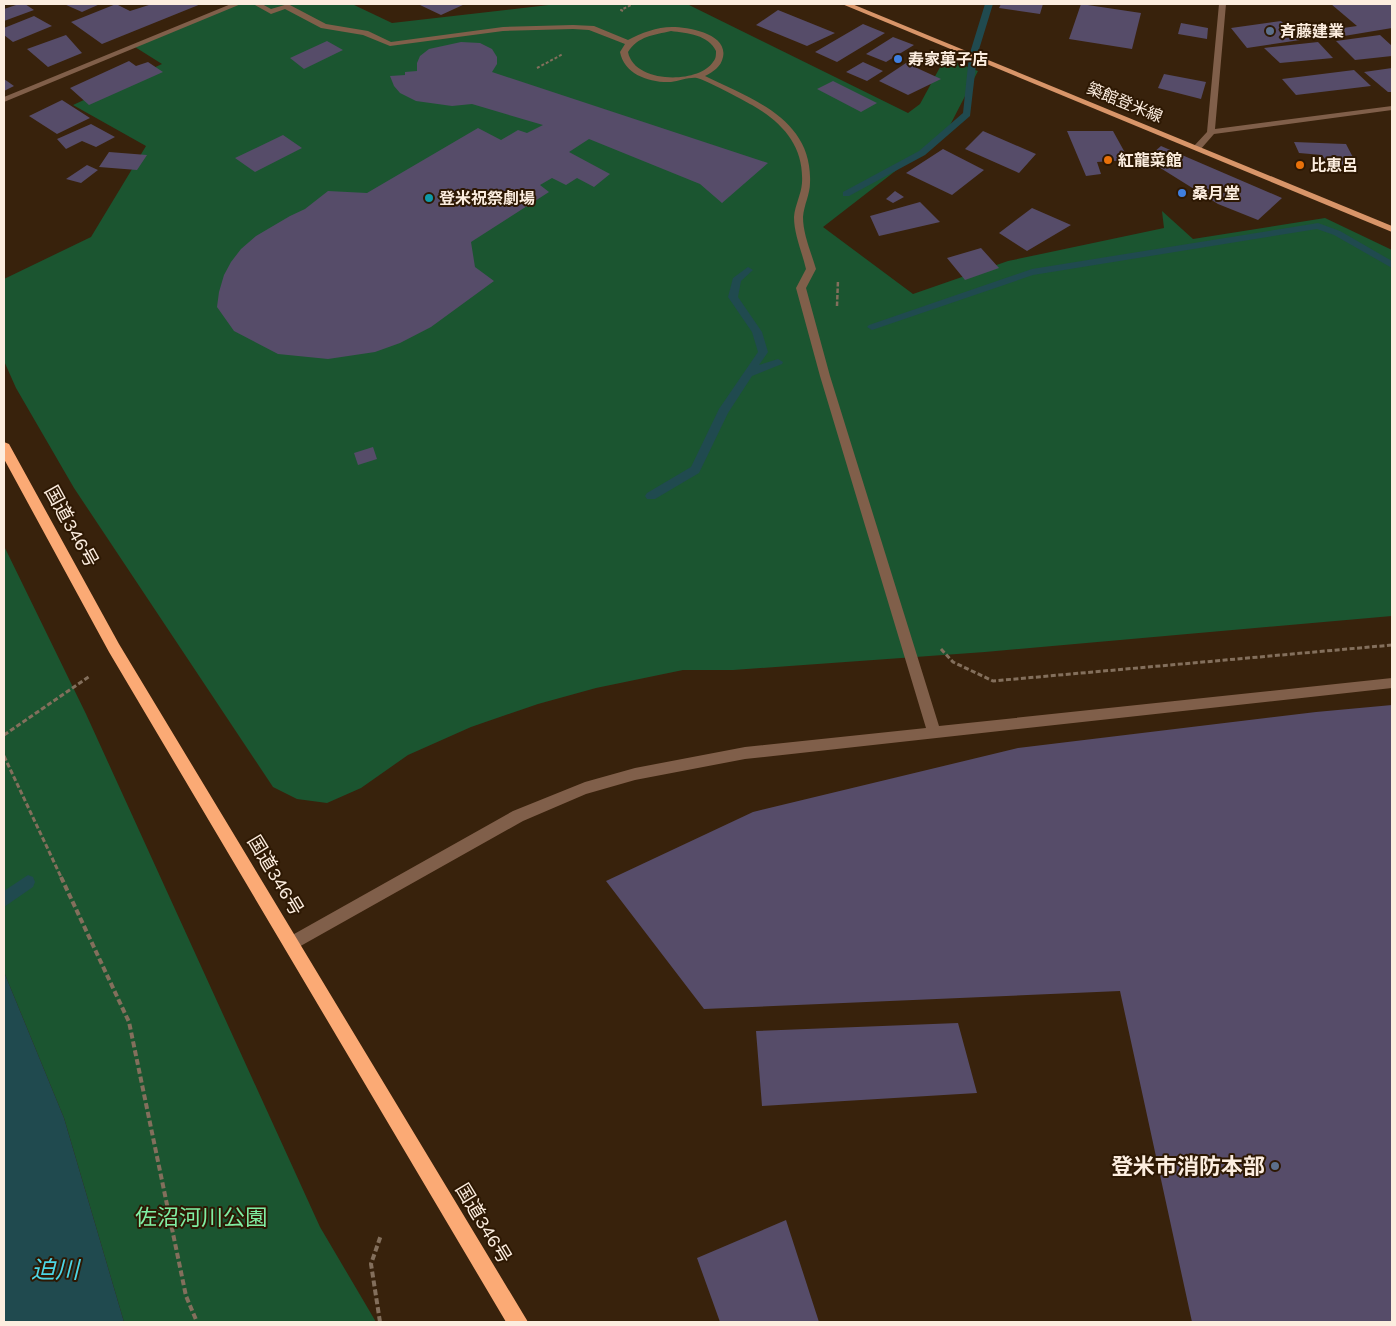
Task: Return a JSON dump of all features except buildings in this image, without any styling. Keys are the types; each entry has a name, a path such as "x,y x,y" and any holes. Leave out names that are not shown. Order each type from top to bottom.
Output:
{"highway":[{"name":"国道346号","path":"4,447 114,648 518,1322"}],"main road":[{"name":"築館登米線","path":"846,4 1392,229"}],"street":[{"path":"4,100 237,4"},
{"path":"257,4 271,12 285,6 324,26 365,33 390,44 503,29 573,27 591,28 600,34 629,43"},
{"path":"1197,148 1211,132 1222,4"},
{"path":"686,30 711,39 718,46 721,55 718,63 699,76 666,80 650,78 637,73 627,66 623,57 629,43 642,35 656,31 686,30"},
{"path":"699,76 773,114 797,136 802,148 806,160 806,183 799,219 811,269 801,288 825,376 934,731"},
{"path":"1211,132 1392,108"},
{"path":"292,943 518,816 585,788 635,774 736,755 934,731 1392,683"}],"path":[{"path":"838,276 836,305 839,314"},
{"path":"940,648 952,662 994,681 1392,645"},
{"path":"4,735 90,676"},
{"path":"4,756 129,1022 186,1296 197,1322"},
{"path":"380,1322 371,1264 381,1235"}],"green space":[{"path":"234,4 352,4 392,23 557,4 687,4 908,113 920,104 945,58 978,71 947,131 823,227 913,294 1008,261 1164,228 1162,211 1193,239 1325,218 1392,250 1392,616 985,652 733,670 683,670 596,688 538,704 471,727 408,755 361,788 327,803 297,799 273,787 74,488 16,388 4,361 4,279 91,237 146,146 73,105 162,64 135,47"},
{"name":"佐沼河川公園","path":"4,546 86,714 320,1227 376,1322 124,1322 64,1118 4,972"}],"water":[{"name":"迫川","path":"4,972 64,1118 124,1322 4,1322"}],"waterway":[{"path":"846,194 922,153 967,114 973,56 989,4"},
{"path":"872,327 1032,272 1318,226 1337,233 1392,265"},
{"path":"651,496 695,470 723,412 763,352 757,332 733,297 736,280 748,270"},
{"path":"750,373 778,362"},
{"path":"4,900 28,882"}],"place":[{"name":"斉藤建業","path":"1270,31"},
{"name":"寿家菓子店","path":"898,59"},
{"name":"紅龍菜館","path":"1108,160"},
{"name":"比恵呂","path":"1300,165"},
{"name":"桑月堂","path":"1182,193"},
{"name":"登米祝祭劇場","path":"429,198"},
{"name":"登米市消防本部","path":"1275,1166"}]}
